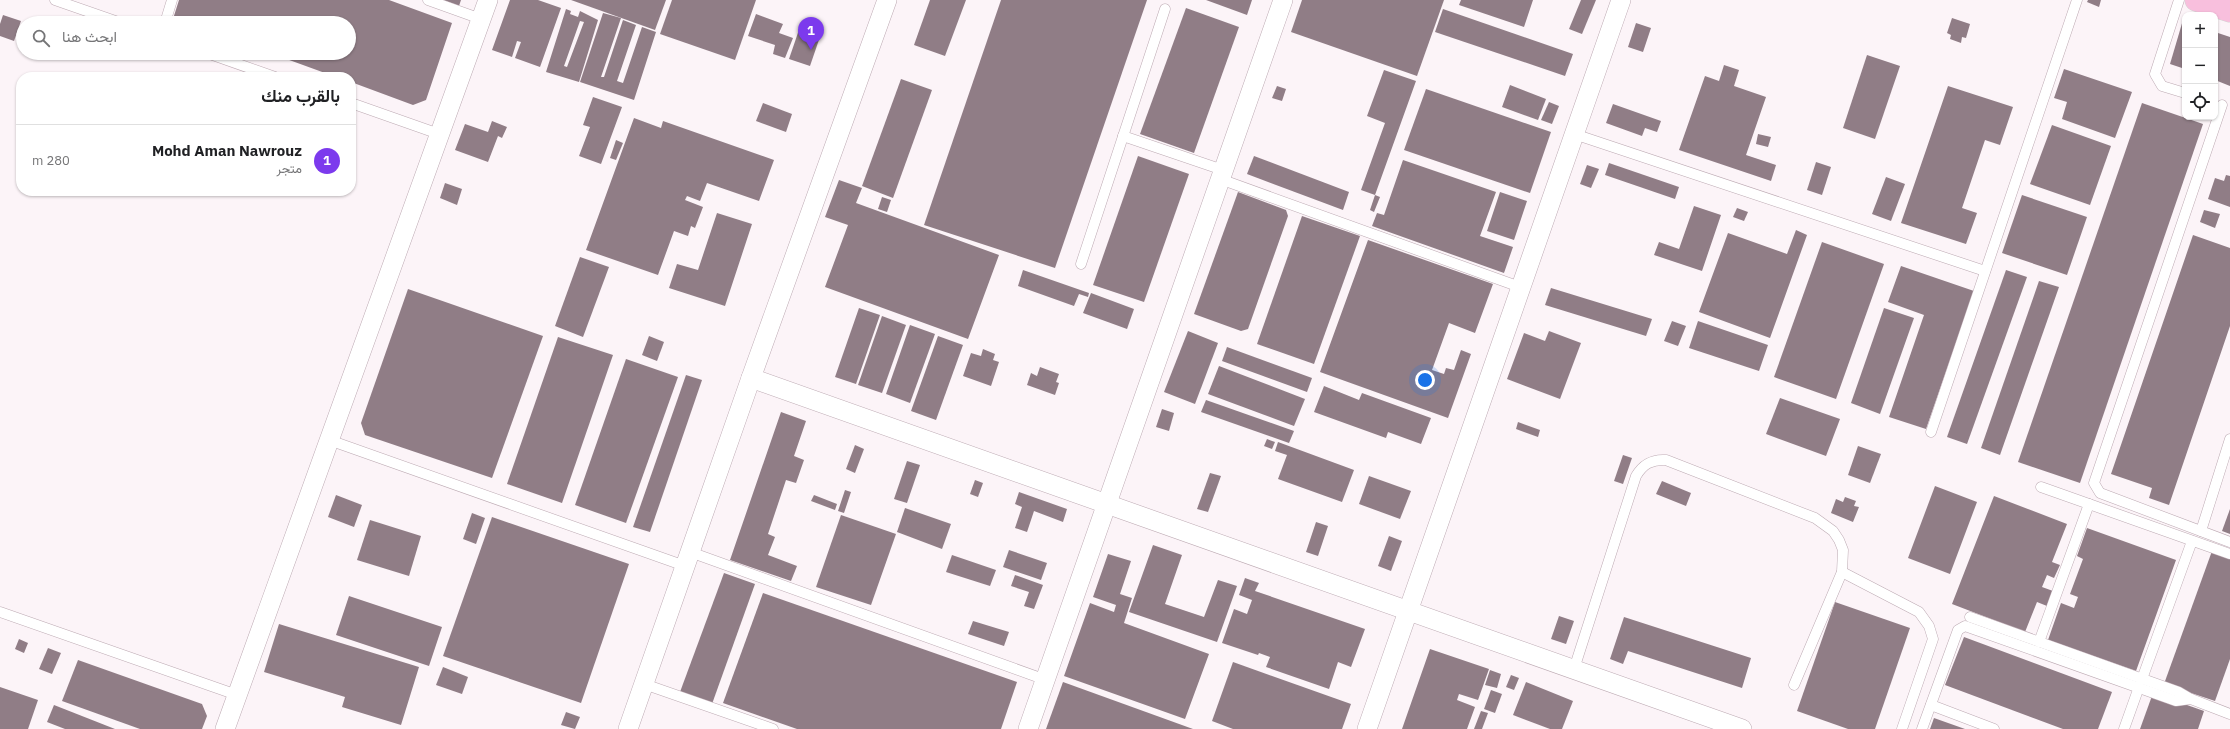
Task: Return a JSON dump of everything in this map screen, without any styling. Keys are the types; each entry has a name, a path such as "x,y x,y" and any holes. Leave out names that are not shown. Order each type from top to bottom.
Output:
{"main road":[{"path":"2196,0 2230,11"}],"street":[{"path":"225,729 488,0"},
{"path":"628,729 750,378 887,0"},
{"path":"1028,729 1283,0"},
{"path":"1367,729 1621,0"},
{"path":"750,378 1742,729"}],"lane":[{"path":"55,0 101,16"},
{"path":"167,16 172,0"},
{"path":"428,0 481,19"},
{"path":"1931,432 2077,0"},
{"path":"2179,0 2155,74 2162,86 2182,92"},
{"path":"1081,264 1165,9"},
{"path":"227,60 262,72"},
{"path":"2222,105 2094,479 2095,487 2100,493 2230,542"},
{"path":"356,106 439,134"},
{"path":"1574,134 1985,271"},
{"path":"1123,136 1222,175 1520,287"},
{"path":"2201,531 2230,439"},
{"path":"329,440 1046,680"},
{"path":"1574,670 1636,476 1645,464 1651,461 1666,460 1815,518 1829,527 1839,540 1842,550 1842,572 1794,685"},
{"path":"2040,487 2230,554"},
{"path":"2039,642 2089,504"},
{"path":"2124,729 2192,541"},
{"path":"1842,572 1919,612 1929,626 1933,639 1902,729"},
{"path":"1,615 237,695"},
{"path":"1970,617 2039,642 2140,683"},
{"path":"1922,729 1958,630 1965,626 2140,683 2183,694 2191,699 2230,714"},
{"path":"644,684 773,729"},
{"path":"1931,705 1994,729"}],"building":[{"path":"179,0 389,0 452,23 426,100 413,105 356,84 356,72 322,72 289,60 356,60 356,16 174,16"},
{"path":"443,0 461,0 459,6"},
{"path":"510,0 538,0 561,8 540,67 515,58 521,42 517,41 512,57 492,50"},
{"path":"571,0 666,0 655,30"},
{"path":"672,0 756,0 735,60 660,34"},
{"path":"930,0 966,0 945,56 914,45"},
{"path":"1001,0 1147,0 1055,268 924,225"},
{"path":"1206,0 1252,0 1247,15"},
{"path":"1302,0 1444,0 1417,76 1291,32"},
{"path":"1461,0 1533,0 1524,27 1459,5"},
{"path":"1581,0 1596,0 1582,34 1569,29"},
{"path":"2088,0 2101,0 2099,7 2087,2"},
{"path":"1186,8 1239,27 1194,153 1140,134"},
{"path":"566,9 571,11 570,14 578,17 580,11 598,20 579,82 546,72","holes":["580,21 584,22 567,67 564,66"]},
{"path":"1443,9 1573,54 1565,76 1435,32"},
{"path":"603,13 621,18 601,77 604,77 623,20 636,25 617,81 623,83 642,27 656,32 634,100 580,82"},
{"path":"756,14 783,24 779,33 793,38 785,58 773,54 775,45 748,36"},
{"path":"3,15 16,19 16,35 14,41 0,36 0,24"},
{"path":"1952,18 1970,24 1966,38 1962,37 1961,43 1950,39 1951,35 1947,33"},
{"path":"802,21 823,28 810,66 789,59"},
{"path":"1636,23 1651,28 1643,52 1628,47"},
{"path":"2182,23 2182,68 2170,64"},
{"path":"2218,33 2230,37 2230,86 2218,81"},
{"path":"1867,55 1900,66 1875,139 1843,128"},
{"path":"1724,65 1739,70 1734,86 1766,97 1746,155 1776,165 1771,181 1679,150 1705,76 1719,81"},
{"path":"2064,69 2132,92 2115,138 2062,119 2067,102 2054,98"},
{"path":"1384,70 1416,81 1375,195 1361,190 1385,123 1367,116"},
{"path":"901,79 932,90 893,198 862,186"},
{"path":"1510,85 1546,99 1538,120 1502,107"},
{"path":"1277,86 1286,89 1282,101 1272,98"},
{"path":"1948,86 2013,107 2000,145 1985,140 1962,208 1977,213 1966,244 1901,223"},
{"path":"1426,89 1551,132 1530,193 1404,150"},
{"path":"593,97 622,107 601,164 579,156 590,127 583,125"},
{"path":"1549,102 1559,106 1552,124 1541,120"},
{"path":"763,103 792,114 786,132 756,121"},
{"path":"2142,103 2182,117 2182,120 2191,120 2203,124 2080,483 2018,462"},
{"path":"1613,104 1661,121 1657,132 1645,128 1642,136 1606,123"},
{"path":"634,118 661,128 663,121 774,160 759,201 707,183 700,201 687,196 685,200 703,207 695,228 691,226 688,236 674,231 658,275 586,250"},
{"path":"492,121 507,127 502,138 498,136 488,162 455,150 465,124 488,132"},
{"path":"2052,125 2111,146 2090,205 2030,184"},
{"path":"1758,134 1771,137 1768,147 1756,144"},
{"path":"616,140 623,143 616,160 610,158"},
{"path":"1138,156 1189,174 1144,302 1093,285"},
{"path":"1254,156 1349,192 1343,210 1247,174"},
{"path":"1403,160 1496,192 1480,236 1513,247 1504,273 1372,226 1377,213 1384,215"},
{"path":"1816,162 1831,167 1822,195 1807,190"},
{"path":"1609,163 1679,187 1675,199 1605,175"},
{"path":"1587,165 1599,169 1591,188 1580,184"},
{"path":"2226,175 2230,176 2230,207 2208,199 2215,178 2224,181"},
{"path":"1886,177 1905,184 1891,221 1872,214"},
{"path":"839,180 862,188 856,203 999,255 968,339 825,287 848,225 825,217"},
{"path":"445,183 462,189 457,205 440,198"},
{"path":"1238,192 1286,210 1288,216 1248,329 1241,331 1194,314"},
{"path":"1500,192 1527,201 1514,240 1487,231"},
{"path":"1375,195 1380,197 1374,212 1370,210"},
{"path":"2022,195 2087,217 2067,275 2002,253"},
{"path":"882,197 891,200 887,212 878,209"},
{"path":"1694,206 1721,215 1702,271 1654,255 1659,242 1679,249"},
{"path":"1737,208 1748,212 1744,221 1733,217"},
{"path":"2204,210 2220,214 2215,228 2200,222"},
{"path":"717,213 752,224 725,306 669,288 677,264 698,270"},
{"path":"1302,216 1360,236 1314,364 1257,344"},
{"path":"1796,230 1807,235 1770,338 1699,312 1728,233 1787,254"},
{"path":"2193,235 2230,248 2230,326 2169,505 2149,498 2152,488 2111,474"},
{"path":"1368,240 1493,284 1475,333 1449,323 1432,370 1444,374 1446,368 1454,370 1461,350 1471,354 1448,418 1320,372"},
{"path":"1822,242 1884,264 1836,399 1774,377"},
{"path":"580,257 609,267 583,337 555,326"},
{"path":"1901,266 1974,291 1926,429 1889,417 1924,315 1888,302"},
{"path":"1023,270 1089,293 1088,297 1079,294 1074,306 1018,286"},
{"path":"2006,270 2027,277 1967,444 1947,437"},
{"path":"2039,281 2059,287 2000,455 1981,448"},
{"path":"1551,288 1652,319 1646,336 1545,305"},
{"path":"408,289 543,336 492,478 365,435 361,423"},
{"path":"1091,293 1134,309 1127,329 1083,313"},
{"path":"859,308 880,315 856,384 835,377"},
{"path":"1884,308 1914,318 1880,414 1851,403"},
{"path":"882,316 906,325 882,393 858,385"},
{"path":"1672,321 1686,326 1678,346 1664,341"},
{"path":"1698,321 1768,345 1759,371 1689,348"},
{"path":"910,325 935,334 910,403 886,394"},
{"path":"1188,331 1218,343 1195,404 1164,392"},
{"path":"1549,331 1581,343 1560,399 1507,379 1524,333 1545,341"},
{"path":"649,336 664,342 657,361 642,355"},
{"path":"938,336 963,345 936,420 911,411"},
{"path":"558,337 613,355 562,503 507,484"},
{"path":"1227,347 1312,378 1307,392 1222,361"},
{"path":"983,349 995,354 993,360 999,362 991,386 963,376 971,353 981,356"},
{"path":"626,359 678,377 626,523 575,505"},
{"path":"1219,366 1305,399 1294,426 1208,394"},
{"path":"1040,367 1059,374 1056,382 1059,383 1055,395 1027,385 1031,373 1037,376"},
{"path":"686,375 702,380 650,532 633,527"},
{"path":"1324,386 1359,400 1362,393 1431,418 1421,444 1388,432 1386,438 1314,412"},
{"path":"1780,398 1840,419 1826,456 1766,434"},
{"path":"1206,400 1294,431 1289,443 1201,412"},
{"path":"1162,409 1174,413 1169,431 1156,427"},
{"path":"781,412 806,421 794,456 804,460 796,483 786,480 768,534 775,537 768,555 797,566 791,581 730,560"},
{"path":"1518,422 1540,430 1538,437 1516,429"},
{"path":"1267,439 1275,442 1272,449 1264,446"},
{"path":"1278,442 1354,470 1342,502 1278,479 1287,455 1275,451"},
{"path":"855,445 864,449 855,473 846,469"},
{"path":"1858,446 1881,454 1870,483 1848,475"},
{"path":"1623,455 1632,458 1623,484 1614,481"},
{"path":"907,461 920,465 907,503 894,499"},
{"path":"1210,473 1221,476 1208,512 1197,509"},
{"path":"1369,476 1411,491 1400,519 1359,504"},
{"path":"975,480 983,483 978,497 970,494"},
{"path":"1662,481 1691,493 1686,506 1656,494"},
{"path":"1935,486 1977,502 1950,574 1908,558"},
{"path":"845,490 851,492 844,513 838,511"},
{"path":"1019,492 1067,509 1063,522 1034,511 1027,532 1015,528 1022,507 1015,504"},
{"path":"336,495 362,505 354,527 328,517"},
{"path":"814,495 837,504 835,510 811,501"},
{"path":"1994,496 2067,524 2052,562 2060,565 2054,578 2047,575 2042,587 2053,591 2047,606 2037,602 2025,632 1952,604"},
{"path":"1845,497 1856,501 1854,506 1859,507 1853,522 1831,513 1836,499 1843,502"},
{"path":"905,508 951,524 942,549 897,532"},
{"path":"2230,509 2230,534 2222,531"},
{"path":"472,513 485,518 476,544 463,539"},
{"path":"841,515 896,534 871,605 816,587"},
{"path":"492,517 629,564 581,703 443,656"},
{"path":"370,520 421,536 409,576 357,560"},
{"path":"1316,522 1328,526 1318,556 1306,552"},
{"path":"2087,528 2176,560 2136,671 2048,640 2061,603 2074,608 2078,597 2070,594 2083,559 2077,556"},
{"path":"1389,536 1402,541 1391,571 1378,566"},
{"path":"1153,545 1182,555 1165,604 1204,617 1218,580 1237,586 1217,642 1129,612"},
{"path":"1009,550 1047,563 1041,580 1003,567"},
{"path":"2212,551 2230,558 2230,659 2215,701 2164,684"},
{"path":"1108,554 1131,561 1120,594 1132,598 1124,623 1209,654 1185,719 1064,676 1090,603 1114,612 1116,605 1093,597"},
{"path":"952,555 996,570 990,586 946,572"},
{"path":"724,573 755,584 712,704 680,692"},
{"path":"1015,575 1043,585 1034,609 1024,606 1029,592 1011,586"},
{"path":"1245,578 1259,583 1255,591 1365,629 1351,667 1338,662 1329,689 1266,667 1270,657 1259,653 1258,655 1222,643 1234,609 1247,614 1252,600 1239,595"},
{"path":"763,593 1017,682 1001,729 797,729 723,703"},
{"path":"349,596 442,627 429,666 336,635"},
{"path":"1835,602 1910,628 1875,729 1848,729 1797,711"},
{"path":"1559,616 1574,621 1566,644 1551,639"},
{"path":"1624,617 1751,658 1742,688 1628,651 1623,664 1610,659"},
{"path":"973,621 1009,632 1004,646 968,634"},
{"path":"279,624 419,667 401,725 342,707 345,697 264,672"},
{"path":"1964,637 2112,692 2098,729 2063,729 1945,685"},
{"path":"19,639 28,643 24,653 15,649"},
{"path":"48,648 61,653 52,674 39,669"},
{"path":"1430,649 1489,669 1478,700 1459,694 1457,700 1475,707 1467,729 1402,729"},
{"path":"78,660 202,704 207,716 202,729 140,729 62,701"},
{"path":"1233,662 1351,704 1342,729 1233,729 1212,721"},
{"path":"443,667 468,677 462,694 436,685"},
{"path":"1490,670 1501,674 1497,688 1485,685"},
{"path":"1511,675 1519,678 1514,690 1506,687"},
{"path":"1063,682 1193,729 1046,729"},
{"path":"1526,682 1573,701 1562,729 1550,729 1513,715"},
{"path":"0,687 38,700 28,729 0,729"},
{"path":"1491,690 1502,694 1495,713 1484,709"},
{"path":"2153,693 2204,711 2198,729 2140,729"},
{"path":"54,705 115,729 65,729 47,722"},
{"path":"1481,711 1488,713 1482,729 1474,729"},
{"path":"566,712 580,717 575,729 561,725"},
{"path":"1934,718 1965,729 1930,729"}],"place":[{"name":"Mohd Aman Nawrouz","path":"811,50"}]}
